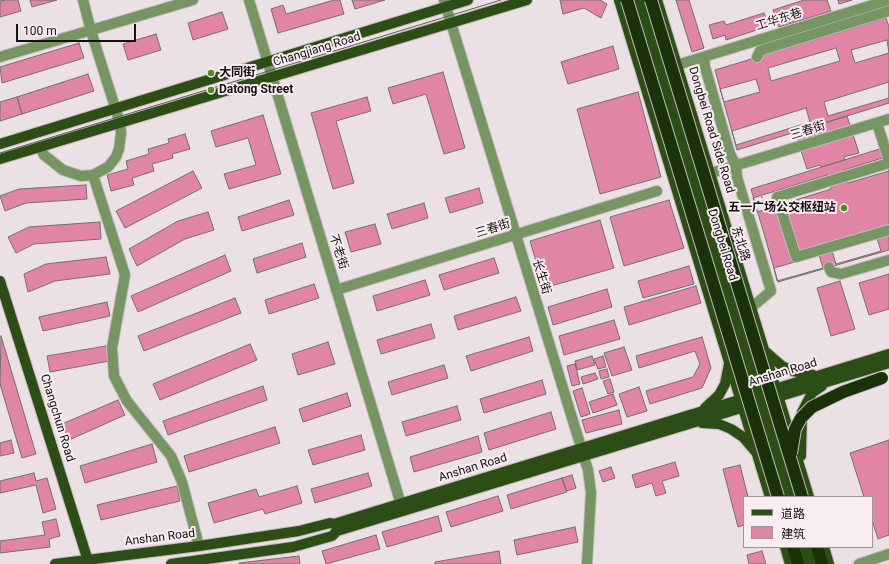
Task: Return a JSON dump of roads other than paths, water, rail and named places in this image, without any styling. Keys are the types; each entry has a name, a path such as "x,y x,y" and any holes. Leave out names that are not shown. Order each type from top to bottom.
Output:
{"highway":[{"path":"623,0 631,13"},
{"path":"627,0 778,496"},
{"name":"东北路","path":"656,1 797,467 802,496"},
{"path":"797,467 791,453 795,429 812,407 843,392 886,377"},
{"path":"793,548 798,564"},
{"path":"817,548 822,564"}],"main road":[{"name":"Changjiang Road","path":"0,144 267,62 445,3 468,0"},
{"name":"Changjiang Road","path":"0,159 527,0"},
{"path":"620,0 770,496"},
{"name":"Dongbei Road","path":"634,0 694,177"},
{"name":"Dongbei Road","path":"643,0 664,68 696,189 759,398 775,450 794,496"},
{"name":"Dongbei Road Side Road","path":"656,1 704,149 778,392 797,467 810,496"},
{"path":"664,68 683,84"},
{"path":"682,204 704,149"},
{"path":"694,177 717,194"},
{"name":"Changchun Road","path":"0,281 88,562"},
{"name":"Dongbei Road","path":"742,340 751,354 759,398"},
{"path":"765,350 782,366 793,371 819,375"},
{"path":"751,354 771,369"},
{"name":"Anshan Road","path":"55,564 88,562 299,531 402,507 582,452 701,411 759,398 819,375 889,354"},
{"path":"701,411 719,395 728,373 729,360"},
{"name":"Anshan Road","path":"778,392 834,380 889,363"},
{"path":"797,467 802,412 812,393 834,380"},
{"name":"Anshan Road","path":"582,452 690,424 742,403"},
{"path":"690,424 719,424 731,429 743,437 758,456 778,475"},
{"name":"Dongbei Road","path":"775,450 778,475 785,496"},
{"name":"Anshan Road","path":"171,564 293,547 332,536 337,532 402,507"},
{"path":"785,548 790,564"},
{"path":"800,548 805,564"},
{"path":"810,548 815,564"},
{"path":"824,548 829,564"}],"street":[{"path":"40,147 44,155 63,170 81,176 93,175 108,167 116,157 121,140 120,123 116,108 90,31 83,0"},
{"path":"0,57 193,0"},
{"name":"不老街","path":"249,0 402,507"},
{"name":"工华东巷","path":"677,65 889,0"},
{"name":"长生街","path":"445,3 515,236 588,470 591,494 587,564"},
{"path":"757,57 760,51 765,49 889,11"},
{"path":"704,57 730,154 736,165 738,177 771,291 752,307"},
{"name":"三春街","path":"711,173 889,119"},
{"path":"877,123 889,162 777,197 796,258 889,230"},
{"path":"93,175 125,275 112,348 114,376 127,401 170,456 182,482 198,546"},
{"name":"三春街","path":"336,290 657,191"},
{"path":"829,267 832,272 841,274 889,260"},
{"path":"858,564 889,554"}],"tram line":[{"path":"0,153 501,0"}],"place":[{"name":"大同街","path":"211,73"},
{"name":"Datong Street","path":"211,90"},
{"name":"五一广场公交枢纽站","path":"844,208"}]}
